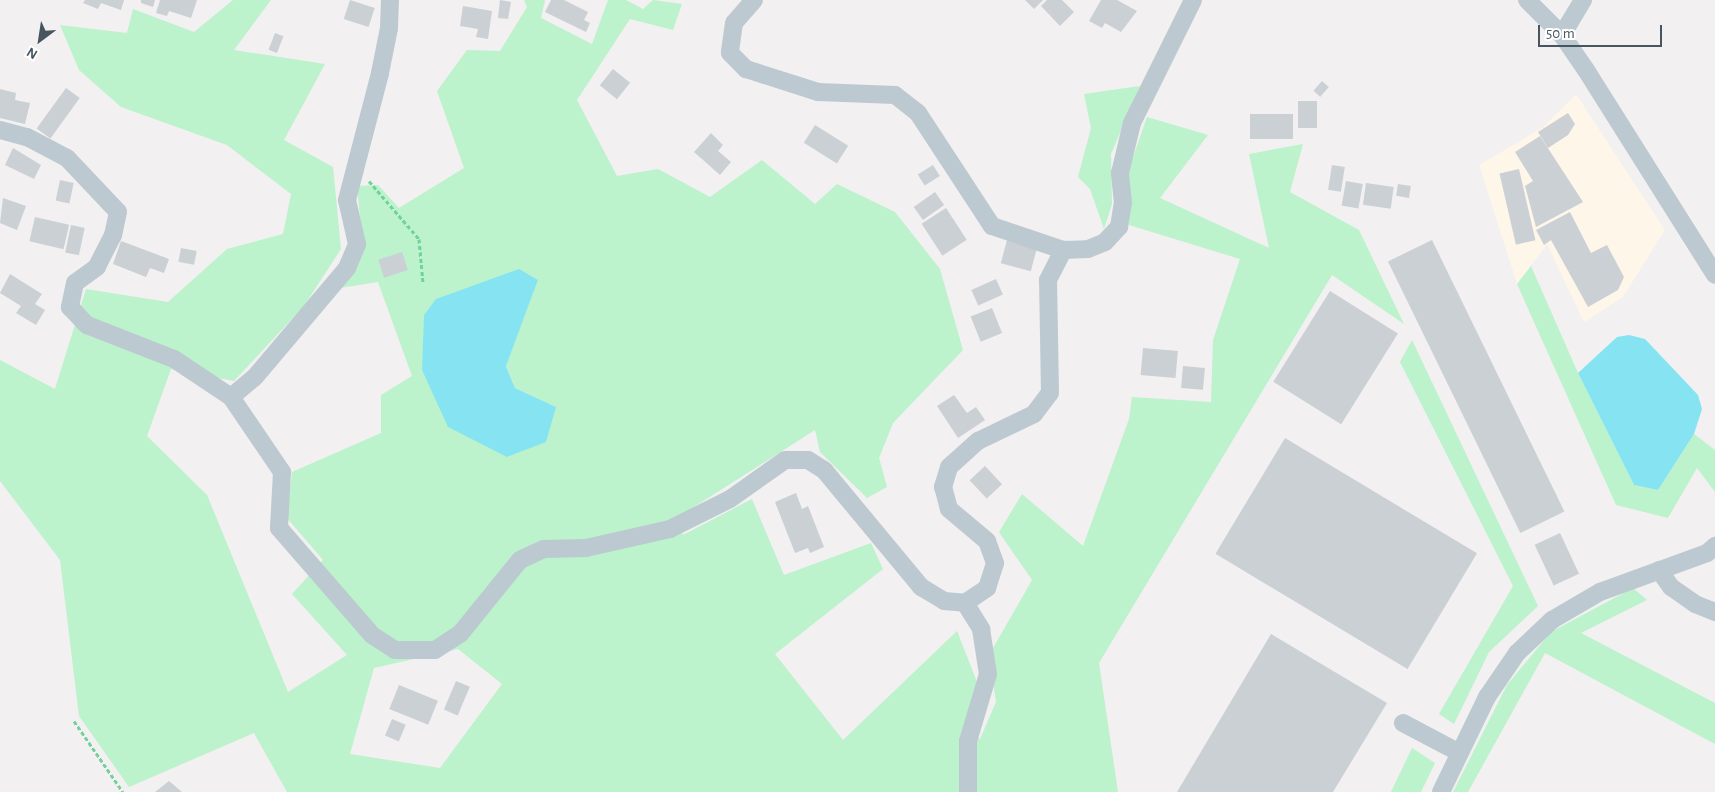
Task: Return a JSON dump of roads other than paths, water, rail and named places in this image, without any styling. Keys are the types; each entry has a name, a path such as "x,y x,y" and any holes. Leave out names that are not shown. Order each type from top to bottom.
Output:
{"street":[{"path":"231,397 255,377 347,268 357,244 347,200 380,72 389,28 390,0"},
{"path":"754,0 734,23 730,53 746,69 818,92 895,95 918,113 992,226 1063,250 1088,249 1105,242 1118,227 1123,203 1120,172 1132,123 1193,0"},
{"path":"1527,0 1562,35 1715,275"},
{"path":"1562,35 1583,0"},
{"path":"0,130 27,137 67,158 118,212 113,235 97,267 75,283 70,307 86,325 174,359 231,397 282,472 279,528 372,635 395,650 435,650 460,634 520,560 544,549 586,548 670,529 730,499 786,460 808,460 824,470 921,587 944,601 965,603 987,588 995,563 987,541 949,509 943,487 949,467 956,460 978,441 1034,414 1050,393 1048,280 1063,250"},
{"path":"1441,792 1487,697 1512,661 1552,620 1600,592 1707,552 1715,546"},
{"path":"1659,570 1671,587 1695,604 1715,612"},
{"path":"965,603 981,628 988,674 968,741 968,792"},
{"path":"1403,723 1460,753"}],"water":[{"path":"519,269 538,280 506,366 515,388 556,407 546,442 507,457 448,427 422,370 424,315 436,299"},
{"path":"1629,335 1645,339 1698,395 1702,409 1694,434 1658,490 1634,485 1578,373 1617,337"}]}
